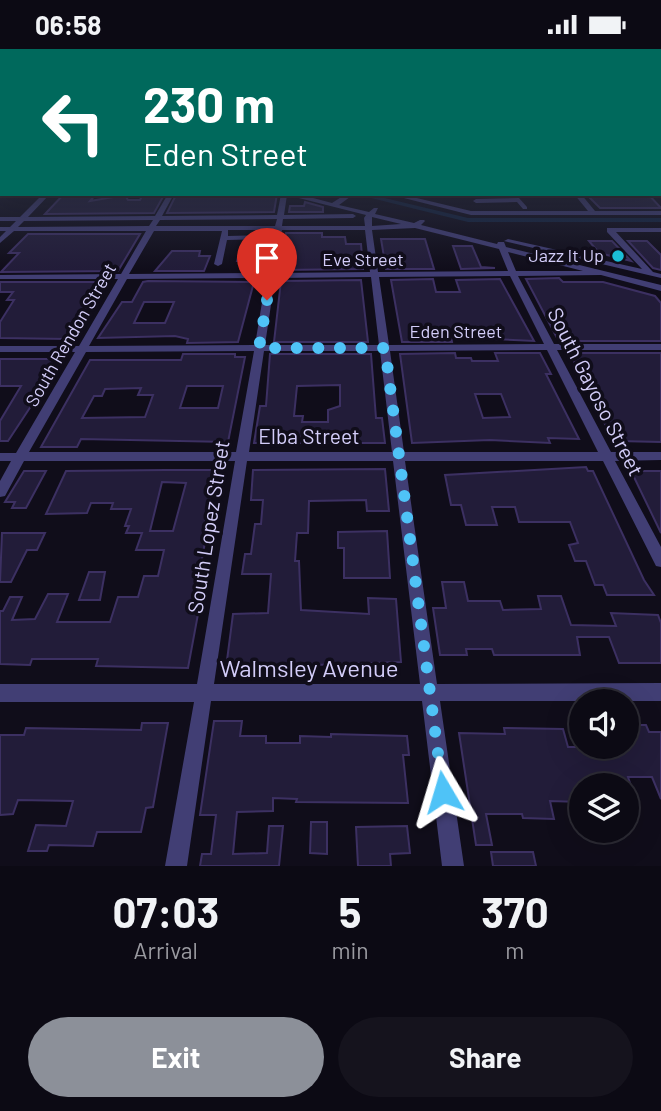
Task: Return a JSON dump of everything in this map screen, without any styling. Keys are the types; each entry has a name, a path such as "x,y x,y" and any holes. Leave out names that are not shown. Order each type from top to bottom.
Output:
{"street":[{"path":"0,241 45,196"},
{"name":"South Rendon Street","path":"0,492 170,196"},
{"name":"South Lopez Street","path":"176,866 278,223 286,196"},
{"path":"295,196 371,217 419,224 661,275"},
{"path":"326,196 342,200 371,217"},
{"path":"332,205 348,196"},
{"path":"400,196 481,213 661,213"},
{"path":"579,196 593,213"},
{"path":"481,213 474,198 519,200 525,208"},
{"path":"0,219 156,218 278,223 371,217"},
{"path":"371,217 385,348 453,866"},
{"path":"225,233 278,223 371,217 419,224"},
{"path":"0,229 150,229 261,237"},
{"path":"610,230 661,229"},
{"path":"610,230 661,288"},
{"path":"218,264 225,233"},
{"path":"501,243 661,288"},
{"name":"South Gayoso Street","path":"501,243 514,276 661,561"},
{"name":"Eve Street","path":"0,277 514,276 600,273"},
{"name":"Eden Street","path":"0,349 661,347"},
{"name":"Elba Street","path":"0,457 661,456"},
{"name":"Walmsley Avenue","path":"0,693 661,692"}],"building":[{"path":"62,196 94,196 90,201 119,196 126,196 128,200 140,200 142,196 163,196 154,213 45,214"},
{"path":"176,196 277,196 274,212 167,213"},
{"path":"588,196 650,196 661,208 600,208"},
{"path":"305,202 323,207 323,212 289,212 290,206 304,206"},
{"path":"286,233 322,233 322,237 345,237 346,244 361,244 363,269 280,270"},
{"path":"28,234 140,234 118,271 1,272 19,253 9,253"},
{"path":"381,239 425,239 434,269 386,269"},
{"path":"589,241 612,241 631,261 599,253"},
{"path":"628,241 647,241 661,255 661,270 653,268"},
{"path":"453,246 472,246 481,267 495,268 461,269"},
{"path":"240,249 269,249 267,261 237,261"},
{"path":"172,251 200,251 199,256 210,256 204,271 155,271"},
{"path":"559,278 563,282 603,282 655,296 661,303 661,341 563,341 557,338 526,279"},
{"path":"433,279 436,292 460,292 456,280 500,279 534,341 451,337 452,342 402,342 391,280"},
{"path":"361,280 368,342 274,342 281,281"},
{"path":"0,282 103,282 68,339 0,338 0,322 14,300 7,300 13,292 0,292"},
{"path":"143,282 254,282 238,342 187,343 188,339 175,336 98,338 122,302 132,302","holes":["144,302 174,302 165,323 134,323"]},
{"path":"455,353 456,358 471,358 472,361 498,361 495,353 540,353 551,374 546,374 579,439 548,438 550,443 490,440 412,443 400,354","holes":["475,394 501,394 510,417 483,418"]},
{"path":"569,353 661,353 661,442 618,441 612,437 600,415 605,415"},
{"path":"183,354 235,354 235,357 245,357 228,442 81,439 77,447 41,447 90,360 181,360","holes":["187,386 223,386 218,408 180,408","141,388 138,395 153,395 145,417 82,418 94,396 102,396 105,389"]},
{"path":"270,354 371,354 376,418 382,418 385,443 254,443 260,406 266,406","holes":["340,385 340,406 328,410 328,422 302,422 303,416 294,416 297,386"]},
{"path":"0,359 62,359 8,441 0,441 0,421 21,386 0,386"},
{"path":"586,467 588,471 593,471 644,580 654,595 607,595 603,585 595,585 586,561 575,561 569,545 578,543 570,522 519,522 515,507 492,507 497,525 466,525 461,505 451,505 445,475"},
{"path":"385,469 389,511 367,511 366,500 309,501 308,533 297,533 295,561 299,561 301,610 369,614 368,598 396,599 401,662 226,668 233,614 268,613 271,574 242,574 245,554 251,554 255,524 261,524 263,500 251,500 253,470"},
{"path":"216,470 203,531 207,531 195,598 201,598 188,668 96,666 98,659 32,659 30,665 0,664 0,611 3,611 10,597 22,597 12,620 35,619 48,594 68,594 57,622 110,622 118,597 138,597 144,576 158,576 164,550 136,550 142,533 126,533 129,526 125,526 131,509 111,509 113,503 91,503 87,513 46,514 66,471","holes":["162,482 186,483 173,531 150,531"]},
{"path":"24,471 46,471 26,508 12,508 15,502 5,502"},
{"path":"637,471 661,471 661,533 632,473 638,473"},
{"path":"387,531 390,578 344,578 344,548 338,548 338,532"},
{"path":"2,533 45,533 37,550 27,550 11,582 0,582"},
{"path":"89,572 105,572 100,600 79,600"},
{"path":"442,582 464,582 468,601 500,601 503,610 541,609 538,596 561,596 571,625 616,626 611,613 658,615 661,623 661,663 619,663 609,637 577,637 580,655 494,655 492,649 466,649 467,655 440,655 433,608 446,608"},
{"path":"214,721 242,721 240,736 266,736 266,743 300,743 300,736 331,737 331,734 407,736 409,755 403,755 408,803 296,802 297,799 273,798 273,811 237,812 233,854 267,853 269,826 283,826 279,866 200,866 202,854 211,854 216,815 200,815"},
{"path":"142,723 168,723 153,807 146,808 141,832 97,832 93,846 49,845 47,851 28,851 36,825 66,826 73,801 18,800 13,814 0,815 0,735 24,735 26,728 141,730"},
{"path":"639,725 646,725 649,732 661,732 661,799 652,777 639,777 639,773 569,773 569,802 550,801 554,819 523,818 522,814 486,814 492,845 476,845 459,733 505,734 504,728 563,729 569,759 639,759"},
{"path":"311,822 327,822 327,854 310,853"},
{"path":"407,826 410,853 390,854 391,866 358,866 356,827"},
{"path":"491,852 533,852 536,866 493,866"}],"waterway":[{"path":"366,196 468,220 661,220"}],"place":[{"name":"Jazz It Up","path":"618,256"}],"route":[{"path":"267,300 259,348 385,348 443,792"}]}
